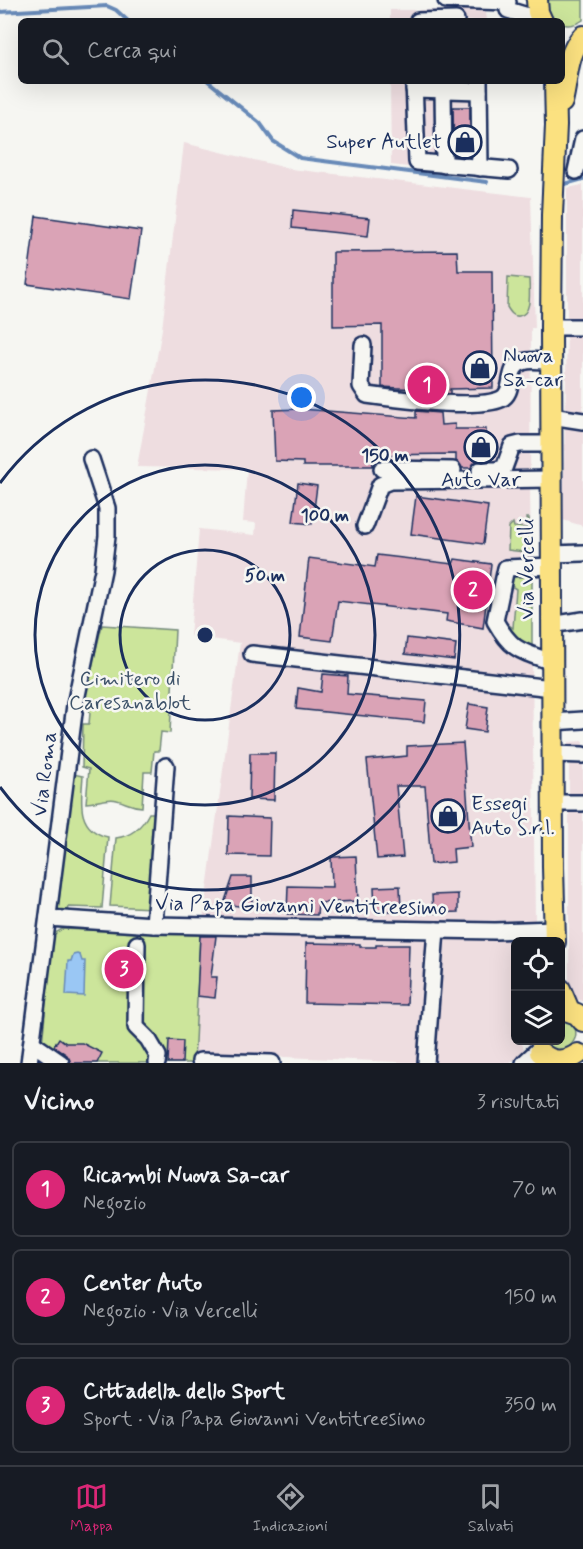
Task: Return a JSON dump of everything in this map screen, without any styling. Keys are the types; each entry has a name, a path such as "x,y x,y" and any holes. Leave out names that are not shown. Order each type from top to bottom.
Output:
{"main road":[{"path":"537,0 541,18"},
{"path":"565,34 583,34"},
{"name":"Via Vercelli","path":"556,124 569,60 583,34"},
{"name":"Via Vercelli","path":"555,84 551,327 551,625 555,935"},
{"path":"562,991 574,1012"},
{"path":"536,1054 554,1061 563,1061 578,1055"}],"street":[{"path":"446,0 508,6 537,18"},
{"path":"480,168 479,86 442,90 414,85 417,162 444,165 480,168 509,170"},
{"path":"442,90 444,165"},
{"path":"576,171 583,139"},
{"path":"551,327 583,327"},
{"path":"363,345 361,386 367,395 401,399 454,403 492,401 502,398 507,393 513,371 518,364 525,361 551,362"},
{"path":"552,416 583,422"},
{"path":"382,469 495,470 504,468 512,446 551,444"},
{"name":"Via Roma","path":"29,1063 75,705 103,570 107,536 107,508 91,459"},
{"path":"365,526 380,485 390,480 552,479"},
{"path":"552,662 522,652 506,640 495,621 506,568 583,553"},
{"path":"551,625 583,620"},
{"path":"252,654 552,688"},
{"path":"552,722 583,720"},
{"path":"553,754 583,755"},
{"path":"154,925 166,766"},
{"path":"553,803 583,804"},
{"name":"Via Papa Giovanni Ventitreesimo","path":"48,918 154,925 436,930 555,935"},
{"path":"426,1063 436,930"},
{"path":"137,944 136,1028 148,1039 158,1056 157,1063"},
{"path":"32,1043 62,1063"},
{"path":"200,1060 272,1063"}],"shaded area":[{"path":"390,10 483,10 486,12 487,18 390,18"},
{"path":"390,84 488,84 488,176 391,165"},
{"path":"184,143 291,169 531,197 535,328 531,328 530,481 535,921 203,919 240,643 190,636 199,529 255,535 256,523 243,522 247,469 137,467 162,329"},
{"path":"583,185 583,526 563,520 567,188"},
{"path":"583,741 583,1002 569,994 569,742"},
{"path":"200,935 511,939 511,1045 522,1045 524,1049 508,1063 419,1063 194,1053"}],"green space":[{"path":"547,0 583,0 583,20 578,23 565,25 565,18 554,18 549,13"},
{"path":"508,277 529,279 528,306 526,311 519,316 513,315 507,307"},
{"path":"527,518 529,518 532,553 508,550 509,527 513,523 514,527 528,528"},
{"path":"528,574 532,576 532,647 502,630 505,622 513,628 516,589 508,584 509,578"},
{"name":"Cimitero di Caresanablot","path":"102,625 175,630 170,733 161,732 159,751 154,751 152,772 144,772 142,807 113,799 86,803 89,769 82,767 83,724 89,724 90,713 85,694"},
{"path":"73,774 83,776 82,804 86,821 90,828 108,837 102,908 68,907 66,914 58,910"},
{"path":"149,813 158,813 152,908 110,906 116,838 136,830"},
{"path":"64,929 200,935 194,1063 54,1063 41,1055 52,942 56,933"},
{"path":"565,1020 573,1025 576,1035 571,1045 559,1053 544,1045 565,1045"}],"water":[{"path":"73,955 80,955 82,961 85,961 84,996 66,995 68,961 71,961"}],"building":[{"path":"453,107 470,107 470,157 454,155"},
{"path":"293,210 370,218 368,236 292,228"},
{"path":"36,216 141,231 131,299 27,284"},
{"path":"457,251 458,271 492,271 493,388 450,389 450,394 382,387 382,325 333,326 333,252"},
{"path":"301,409 416,418 416,411 440,413 441,425 455,424 455,429 486,429 486,460 476,461 471,468 462,468 456,461 456,454 372,455 373,466 303,466 303,462 275,461 273,410"},
{"path":"298,483 317,486 312,524 293,522"},
{"path":"416,496 488,506 483,544 411,534"},
{"path":"377,555 453,564 455,559 491,564 483,628 446,621 447,614 338,601 332,641 300,637 309,558 375,567"},
{"path":"407,638 456,644 454,660 405,654"},
{"path":"323,674 348,676 347,694 426,701 424,722 296,709 298,688 321,692"},
{"path":"469,704 488,707 485,732 465,729"},
{"path":"463,743 471,847 453,849 454,862 431,864 425,786 396,786 403,857 377,859 367,760 407,756 407,746"},
{"path":"250,753 275,753 274,800 249,799"},
{"path":"229,816 270,818 269,856 228,855"},
{"path":"356,856 358,901 318,903 317,915 287,914 288,886 332,887 331,857"},
{"path":"233,877 252,877 252,908 224,904"},
{"path":"400,886 401,911 375,911 374,887"},
{"path":"458,894 458,912 433,913 432,895"},
{"path":"200,936 216,936 211,977 217,977 215,998 197,996"},
{"path":"306,943 360,944 360,947 409,945 407,1005 305,1003"},
{"path":"59,1038 66,1043 82,1043 102,1053 97,1063 71,1063 67,1055 54,1046"},
{"path":"169,1040 183,1041 182,1063 168,1063"}],"waterway":[{"path":"0,12 107,6 125,18"},
{"path":"212,84 260,123 273,141 300,158 487,182"},
{"path":"565,184 583,179"}],"place":[{"name":"Super Autlet","path":"465,142"},
{"name":"Nuova Sa-car","path":"480,368"},
{"name":"Ricambi Nuova Sa-car","path":"427,385"},
{"name":"Auto Var","path":"481,447"},
{"name":"Center Auto","path":"473,590"},
{"name":"Essegi Auto S.r.l.","path":"448,816"},
{"name":"Cittadella dello Sport","path":"124,969"}]}
